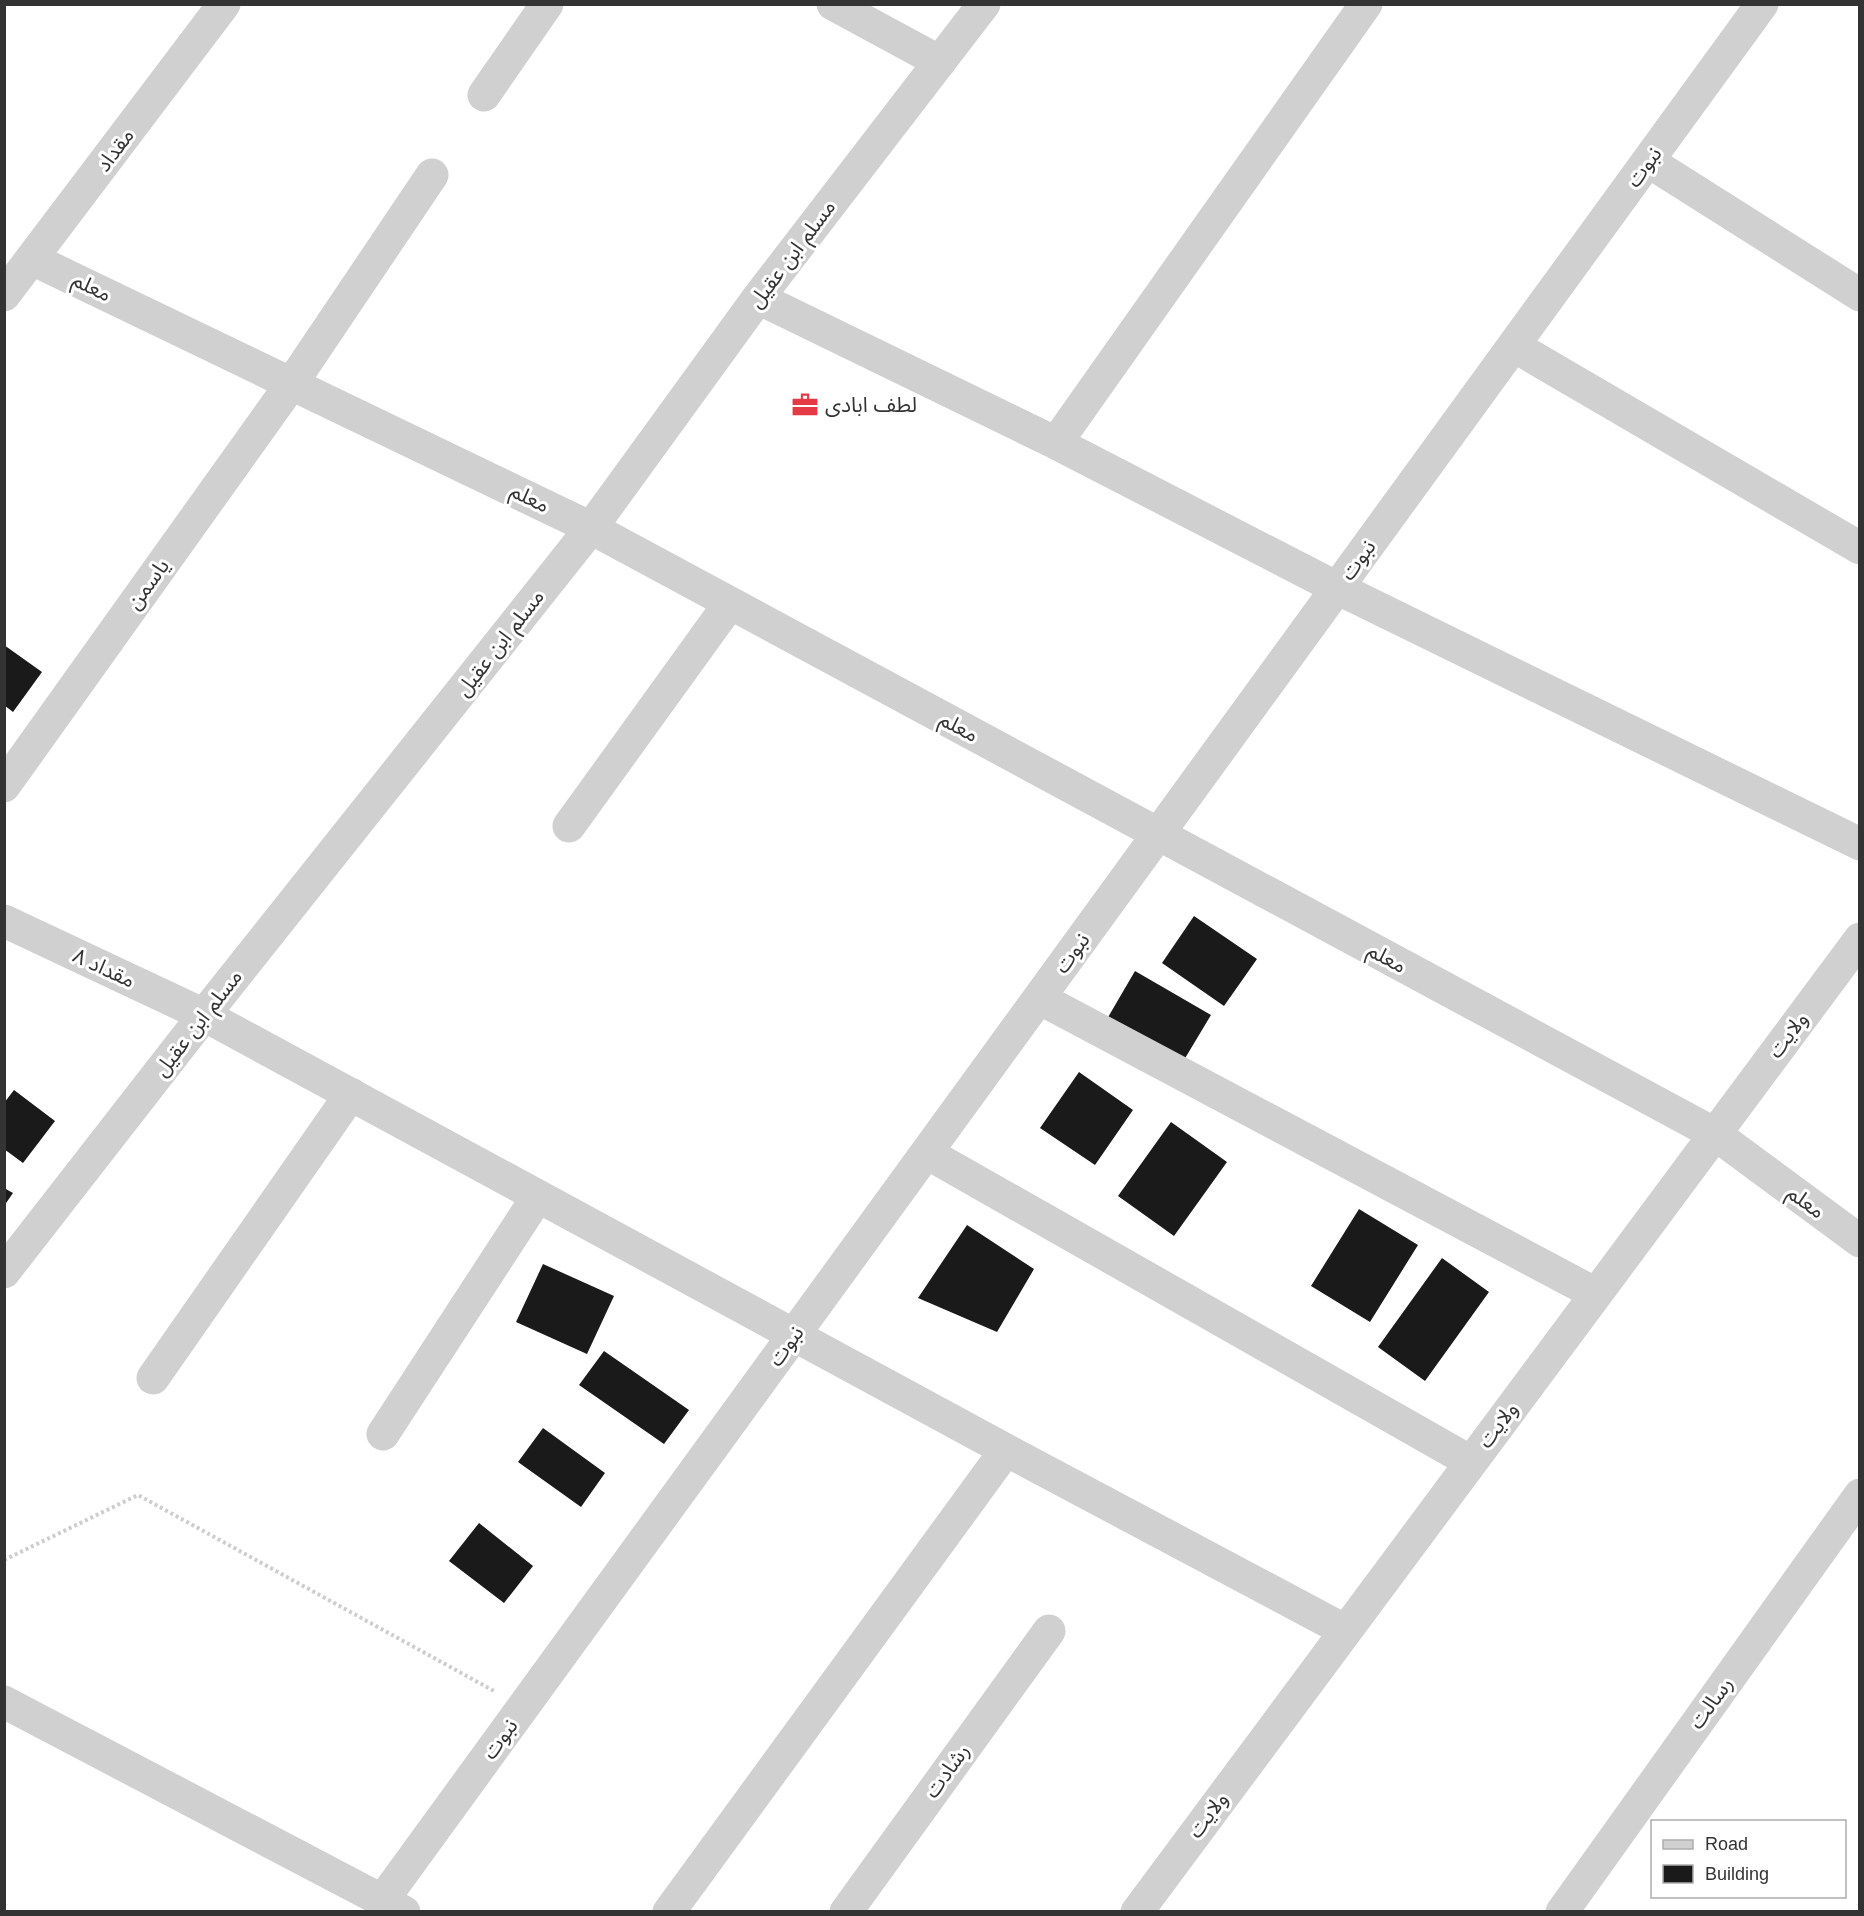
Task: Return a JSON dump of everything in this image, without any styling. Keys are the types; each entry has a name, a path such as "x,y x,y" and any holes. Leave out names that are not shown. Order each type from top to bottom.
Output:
{"street":[{"name":"مقداد","path":"4,295 224,4"},
{"path":"484,95 547,4"},
{"path":"833,4 940,62"},
{"name":"مسلم ابن عقیل","path":"4,1272 204,1015 591,528 758,298 984,4"},
{"path":"1056,443 1366,4"},
{"name":"نبوت","path":"393,1906 523,1707 1762,4"},
{"path":"1648,161 1860,295"},
{"name":"یاسمن","path":"4,786 292,383 432,175"},
{"name":"معلم","path":"32,259 591,528 1715,1134 1860,1241"},
{"path":"758,298 1056,443 1338,588 1860,844"},
{"path":"1514,346 1860,548"},
{"path":"569,826 729,603"},
{"name":"مقداد ۸","path":"4,921 204,1015 1006,1450 1346,1631"},
{"name":"ولایت","path":"1137,1911 1860,939"},
{"path":"1039,998 1596,1294"},
{"path":"153,1378 351,1094"},
{"path":"927,1153 1471,1462"},
{"path":"383,1434 538,1196"},
{"path":"669,1911 1006,1450"},
{"name":"رسالت","path":"1562,1911 1860,1495"},
{"name":"رشادت","path":"846,1911 1049,1631"},
{"path":"4,1702 393,1906"}],"path":[{"path":"4,1560 138,1495 523,1707"}],"building":[{"path":"4,645 42,672 13,712 4,705"},
{"path":"1194,916 1257,959 1224,1006 1162,963"},
{"path":"1135,971 1211,1015 1175,1075 1100,1031"},
{"path":"1079,1072 1133,1110 1095,1165 1040,1128"},
{"path":"14,1090 55,1121 23,1163 4,1149 4,1103"},
{"path":"1171,1122 1227,1162 1174,1236 1118,1196"},
{"path":"4,1188 13,1193 4,1206"},
{"path":"1359,1209 1418,1245 1370,1322 1311,1286"},
{"path":"967,1225 1034,1269 997,1332 918,1298"},
{"path":"1442,1258 1489,1292 1425,1381 1378,1347"},
{"path":"543,1264 614,1296 587,1354 516,1322"},
{"path":"604,1351 689,1410 664,1444 579,1385"},
{"path":"543,1428 605,1473 581,1507 518,1462"},
{"path":"479,1523 533,1566 504,1603 449,1561"}],"place":[{"name":"لطف ابادی","path":"805,405"}]}
